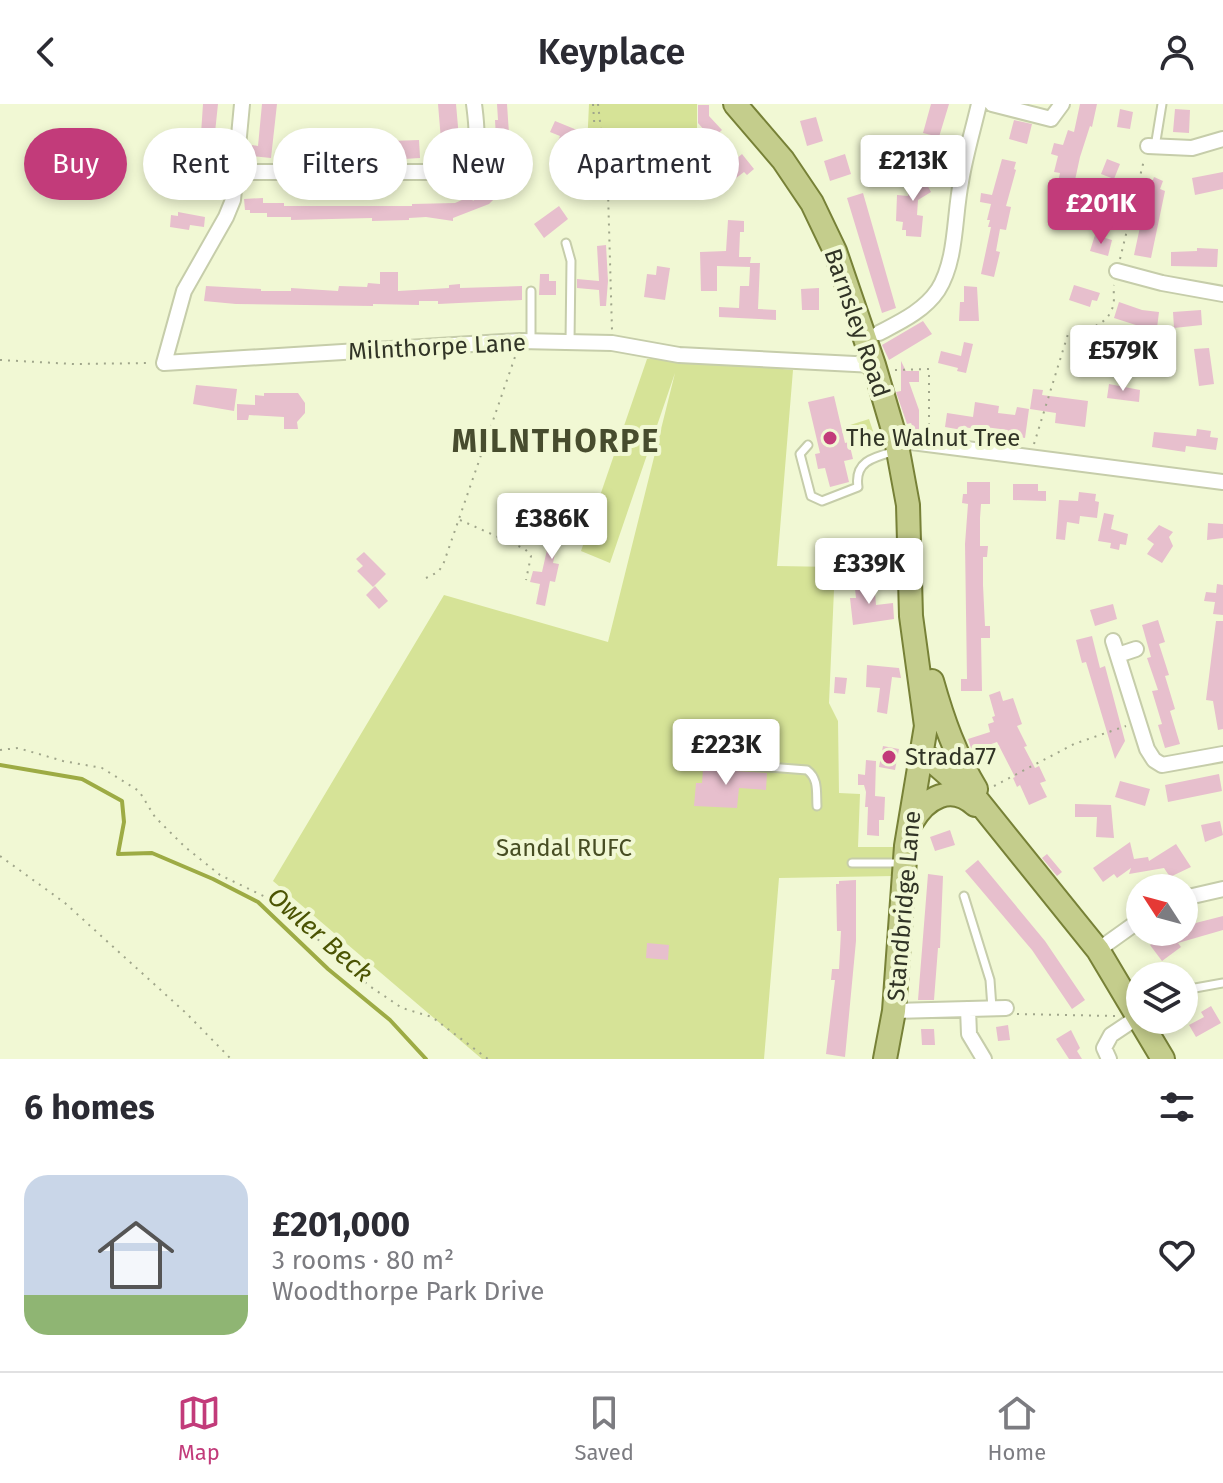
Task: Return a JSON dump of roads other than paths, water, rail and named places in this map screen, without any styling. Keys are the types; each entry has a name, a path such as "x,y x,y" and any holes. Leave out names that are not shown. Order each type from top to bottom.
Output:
{"main road":[{"name":"Barnsley Road","path":"735,104 783,160 812,203 835,251 875,368 897,445 908,505 911,616 925,708 923,753"},
{"path":"911,616 946,731 959,760 999,828"},
{"path":"923,753 978,801 1098,950 1126,996"},
{"name":"Standbridge Lane","path":"885,1059 894,1011 904,863 923,753"},
{"path":"909,828 928,801 952,795 970,801 999,828"},
{"path":"1149,1034 1163,1059"}],"street":[{"path":"239,128 242,104"},
{"path":"257,172 459,172 468,166 473,156 477,131 474,104"},
{"path":"879,333 911,316 938,290 950,255 961,181 979,104"},
{"path":"992,104 1053,123 1062,104"},
{"path":"1158,150 1192,148 1223,139"},
{"name":"Milnthorpe Lane","path":"233,200 184,291 164,363 570,342 612,343 679,355 875,368"},
{"path":"1117,271 1223,294"},
{"path":"1131,292 1135,277"},
{"path":"938,290 954,291"},
{"path":"897,445 929,444 1223,482"},
{"path":"1136,649 1116,648 1147,749 1154,760 1162,765 1223,754"},
{"path":"1198,895 1223,889"},
{"path":"1098,950 1126,930"},
{"path":"894,1011 999,1008"},
{"path":"968,1009 969,1034 984,1059"},
{"path":"1109,1059 1104,1048 1106,1042 1126,1023"}],"lane":[{"path":"1158,150 1162,104"},
{"path":"566,243 571,261 570,342"},
{"path":"526,342 531,291"},
{"path":"808,445 800,454 811,496 822,501 858,487 856,476 862,464 897,445"},
{"path":"838,558 855,563 910,559"},
{"path":"700,743 700,760 703,762 807,770 816,781 817,806"},
{"path":"852,863 904,863"},
{"path":"964,896 999,1008"},
{"path":"1198,987 1223,983"}],"waterway":[{"name":"Owler Beck","path":"0,765 82,779 122,801 124,822 118,854 152,853 258,902 328,969 390,1020 426,1059"}],"place":[{"name":"The Walnut Tree","path":"830,438"},
{"name":"Strada77","path":"889,757"}],"district":[{"name":"MILNTHORPE","path":"556,441"}],"park label":[{"name":"Sandal RUFC","path":"564,848"}]}
